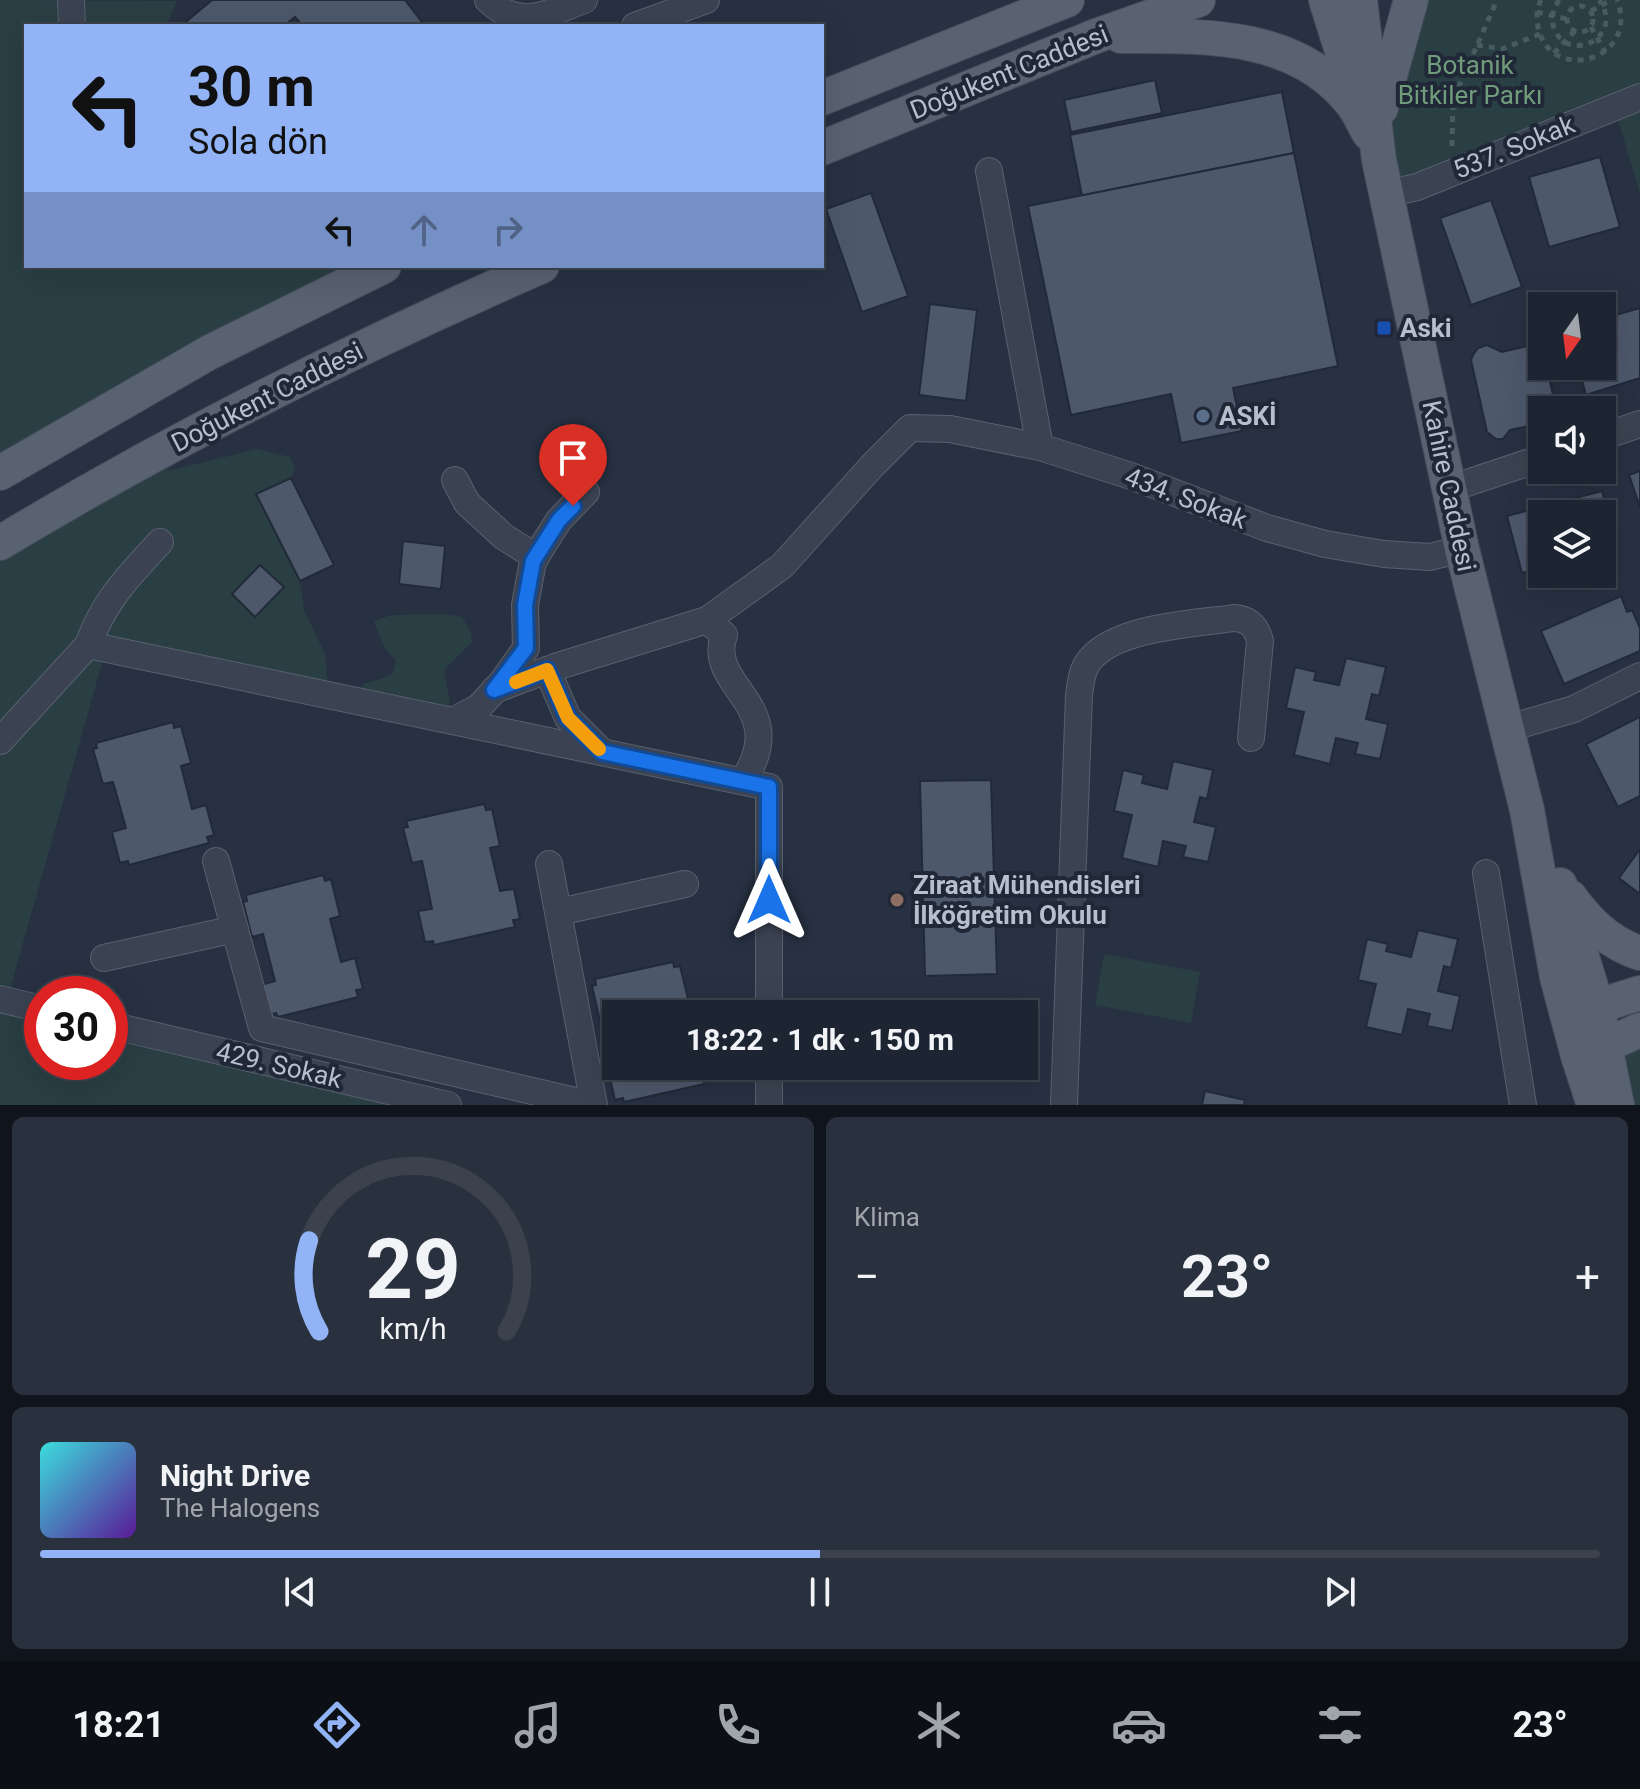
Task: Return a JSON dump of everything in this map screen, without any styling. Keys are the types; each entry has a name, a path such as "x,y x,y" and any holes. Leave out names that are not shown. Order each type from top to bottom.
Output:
{"main road":[{"name":"Doğukent Caddesi","path":"824,97 1067,0"},
{"name":"Doğukent Caddesi","path":"824,147 1096,36 1198,0"},
{"name":"Kahire Caddesi","path":"1326,0 1375,141"},
{"name":"Kahire Caddesi","path":"1360,0 1375,141 1462,549 1509,728 1557,977 1582,1011"},
{"path":"1375,141 1392,61 1411,0"},
{"path":"1096,36 1207,38 1289,54 1322,73 1352,103 1375,141"},
{"path":"0,473 210,352 380,268"},
{"name":"Doğukent Caddesi","path":"0,543 227,415 432,314 537,268"},
{"name":"Kahire Caddesi","path":"1527,810 1559,882 1592,1051 1617,1105"},
{"path":"1559,882 1586,919 1607,938 1640,953"},
{"path":"1582,1011 1640,993"},
{"path":"1592,1051 1640,1030"},
{"name":"Kahire Caddesi","path":"1592,1051 1594,1105"}],"street":[{"path":"71,0 72,24"},
{"path":"488,0 504,12 527,18 542,16 584,0"},
{"path":"640,24 706,0"},
{"name":"537. Sokak","path":"1386,194 1417,187 1640,97"},
{"path":"989,171 1040,447"},
{"path":"1616,432 1640,424"},
{"name":"434. Sokak","path":"707,620 782,566 910,428 950,429 1040,447 1131,476 1267,528 1325,544 1384,554 1430,557 1462,549"},
{"path":"1449,489 1528,463"},
{"path":"455,480 467,503 504,537 536,557"},
{"path":"453,721 479,707 526,648 525,605 536,557 559,520 586,492"},
{"path":"0,741 88,645 114,592 160,542"},
{"path":"1064,1105 1079,695 1084,668 1099,652 1128,635 1234,618 1246,620 1257,632 1260,641 1251,738"},
{"path":"494,690 547,670 707,620 724,635 720,646 721,660 755,715 760,742 755,763 743,781"},
{"path":"88,645 769,787 769,1000"},
{"path":"547,670 568,718 602,752"},
{"path":"1509,728 1574,709 1640,676"},
{"path":"216,861 262,1028 593,1105 549,864"},
{"path":"1486,873 1523,1105"},
{"path":"559,912 685,884"},
{"path":"104,958 235,929"},
{"path":"0,999 24,1005"},
{"name":"429. Sokak","path":"128,1029 448,1105"},
{"path":"414,1097 422,1065"},
{"path":"769,1080 769,1105"}],"path":[{"path":"1451,173 1453,100 1497,0"},
{"path":"1541,0 1537,12 1540,34 1554,53 1571,60 1585,61 1605,52 1618,37 1622,24 1614,0 1601,2 1591,11"},
{"path":"1559,0 1552,16 1555,30 1565,42 1582,46 1597,39 1606,23 1601,2"},
{"path":"1537,12 1567,19 1575,31 1584,32 1591,27 1593,19 1591,11 1577,3 1567,19"},
{"path":"1591,27 1605,52"},
{"path":"1554,53 1575,31"},
{"path":"1477,45 1502,49 1540,34"}],"green space":[{"path":"0,0 177,1 167,24 24,24 24,268 380,268 0,473"},
{"name":"Botanik Bitkiler Parkı","path":"1411,0 1640,0 1640,193 1614,107 1386,194 1381,103"},
{"path":"168,447 168,471 257,449 290,457 295,468 291,478 257,495 300,581 304,610 325,654 329,695 106,649 7,1000 24,1004 24,1080 128,1080 128,1029 448,1105 0,1105 0,543"},
{"path":"444,614 462,617 471,632 472,642 444,670 453,721 355,696 365,683 393,673 396,661 384,647 374,621 391,615"},
{"path":"1104,954 1200,972 1191,1023 1095,1005"},
{"path":"1640,1030 1640,1105 1617,1105 1605,1046"}],"building":[{"path":"212,0 405,0 423,24 301,24 295,17 286,24 183,24"},
{"path":"1155,80 1162,113 1071,132 1064,100"},
{"path":"1282,92 1294,153 1082,196 1070,135"},
{"path":"1294,153 1338,366 1233,388 1242,431 1181,443 1171,394 1071,415 1028,206"},
{"path":"1600,157 1620,227 1549,247 1529,177"},
{"path":"871,193 908,296 862,312 826,209"},
{"path":"1491,200 1522,287 1471,305 1440,218"},
{"path":"930,304 977,310 966,401 919,395"},
{"path":"1640,308 1640,378 1586,395 1582,380 1616,380 1616,315"},
{"path":"1487,345 1502,352 1528,346 1528,380 1550,380 1554,396 1528,396 1528,426 1510,430 1503,439 1496,439 1487,432 1471,360 1478,348"},
{"path":"1640,471 1640,507 1629,475"},
{"path":"291,478 334,565 300,581 256,494"},
{"path":"1602,491 1604,500 1568,500"},
{"path":"1528,510 1528,571 1522,573 1507,516"},
{"path":"403,541 445,546 441,589 399,584"},
{"path":"260,565 284,587 255,617 232,594"},
{"path":"1621,596 1627,612 1632,610 1640,628 1640,651 1564,684 1541,631"},
{"path":"1346,658 1386,667 1379,696 1372,694 1366,719 1388,724 1380,759 1355,754 1358,743 1336,738 1330,764 1294,755 1304,712 1286,708 1295,667 1316,672 1314,680 1339,685"},
{"path":"1640,717 1640,796 1618,807 1586,744"},
{"path":"173,722 174,728 181,726 191,763 181,766 192,809 206,805 214,835 207,837 209,843 129,865 128,861 120,863 112,832 126,828 113,782 103,784 93,749 97,748 96,743"},
{"path":"1173,761 1213,770 1207,799 1200,797 1194,822 1216,827 1208,862 1183,857 1186,846 1163,841 1158,867 1122,858 1132,815 1114,811 1123,770 1144,775 1142,783 1167,789"},
{"path":"991,780 997,974 925,976 920,781"},
{"path":"484,804 486,810 492,809 500,846 490,848 500,891 514,889 520,919 513,920 515,927 434,945 433,941 425,942 418,911 432,909 422,861 412,863 403,828 408,827 406,821"},
{"path":"1640,849 1640,894 1619,878"},
{"path":"323,875 325,881 331,879 340,916 330,919 341,962 355,958 363,989 356,990 358,997 278,1017 276,1013 269,1015 261,985 275,981 263,934 252,937 243,902 247,901 246,895"},
{"path":"1418,930 1458,939 1451,968 1444,966 1438,991 1460,996 1452,1031 1427,1026 1430,1014 1408,1009 1402,1035 1366,1027 1376,984 1358,980 1367,939 1388,944 1386,951 1411,957"},
{"path":"673,962 674,967 680,966 688,1000 602,1000 600,1021 592,986 596,985 595,979"},
{"path":"610,1080 703,1080 704,1084 624,1102 623,1098 615,1100"},
{"path":"1205,1091 1245,1100 1244,1105 1202,1105"}],"slow traffic":[{"path":"516,682 547,670 568,718 599,749"}],"place":[{"name":"Aski","path":"1384,328"},
{"name":"ASKİ","path":"1203,416"},
{"name":"Ziraat Mühendisleri İlköğretim Okulu","path":"897,900"}],"route":[{"path":"573,506 559,520 533,561 525,605 526,648 494,690 547,670 568,718 602,752 769,787 769,900"}]}
